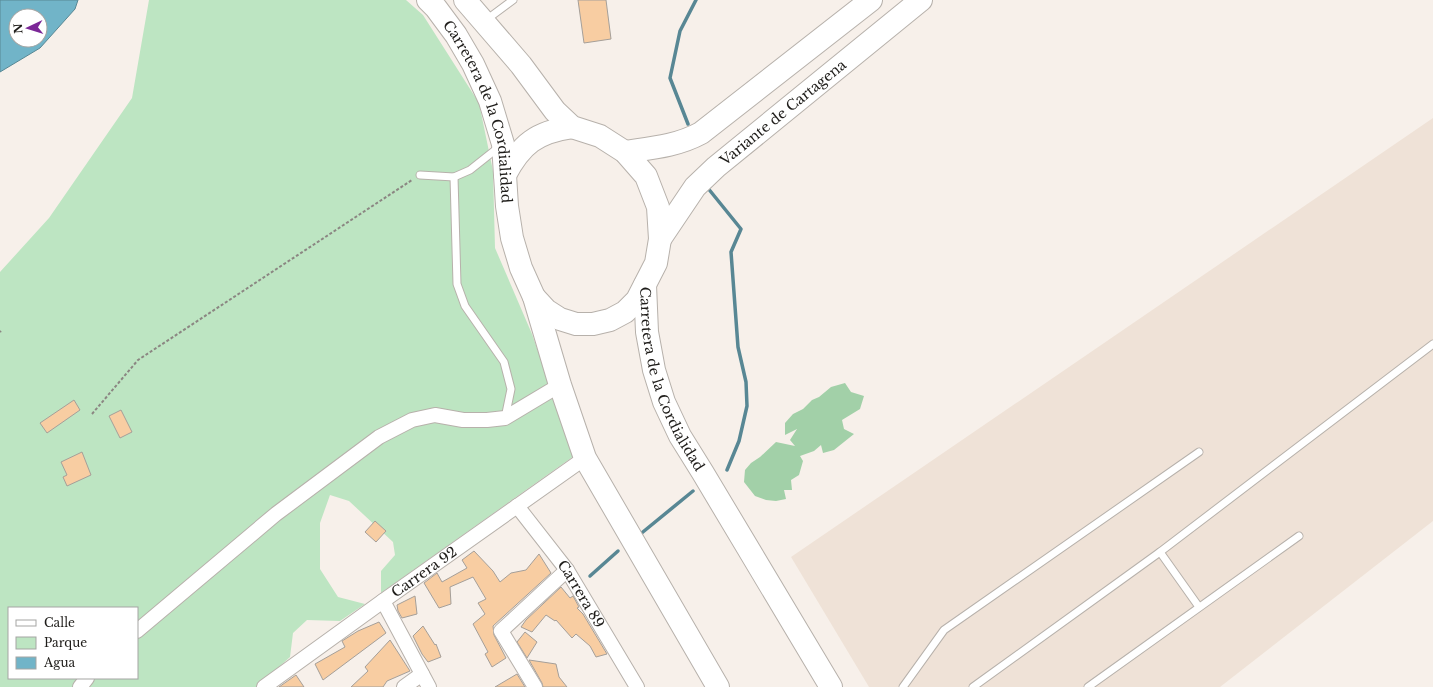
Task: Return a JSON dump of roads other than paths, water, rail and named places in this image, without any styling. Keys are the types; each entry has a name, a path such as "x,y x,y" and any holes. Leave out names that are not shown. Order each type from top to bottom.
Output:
{"highway":[{"name":"Carretera de la Cordialidad","path":"428,0 436,8 456,35 473,64 490,101 502,144 506,206 512,238 521,268 534,297 560,385 585,458 718,687"},
{"name":"Carretera de la Cordialidad","path":"466,0 521,65 555,111 572,128 600,136 625,152 646,176 658,207 660,239 656,263 646,285 647,332 654,370 664,402 680,436 831,687"},
{"path":"625,152 668,146 701,133 871,0"},
{"name":"Variante de Cartagena","path":"660,239 695,187 716,167 921,0"},
{"path":"505,175 513,159 529,143 539,136 555,130 572,128"},
{"path":"534,297 546,310 560,319 576,324 593,324 610,320 625,312 637,300 646,285"}],"street":[{"path":"138,631 276,514 379,437 412,420 435,415 463,420 505,418 560,385"},
{"name":"Carrera 92","path":"264,687 585,458"},
{"name":"Carrera 89","path":"517,506 567,570 637,687"},
{"path":"535,687 501,631 567,570"},
{"path":"383,601 429,687"},
{"path":"404,687 422,674"},
{"path":"80,687 86,679"}],"lane":[{"path":"484,22 513,0"},
{"path":"420,175 454,176 470,170 502,144"},
{"path":"454,176 457,284 466,306 504,362 507,369 511,389 505,418"},
{"path":"972,687 1160,552 1433,344"},
{"path":"903,687 944,630 1199,452"},
{"path":"1088,687 1299,536"},
{"path":"1160,552 1199,607"}],"water":[{"path":"0,0 78,0 75,9 48,39 48,8 8,8 8,48 40,48 0,72"}],"waterway":[{"path":"688,124 670,78 680,31 696,0"},
{"path":"707,187 741,229 731,252 738,347 746,382 747,406 739,441 727,470"},
{"path":"638,536 693,491"},
{"path":"590,576 618,551"}]}
